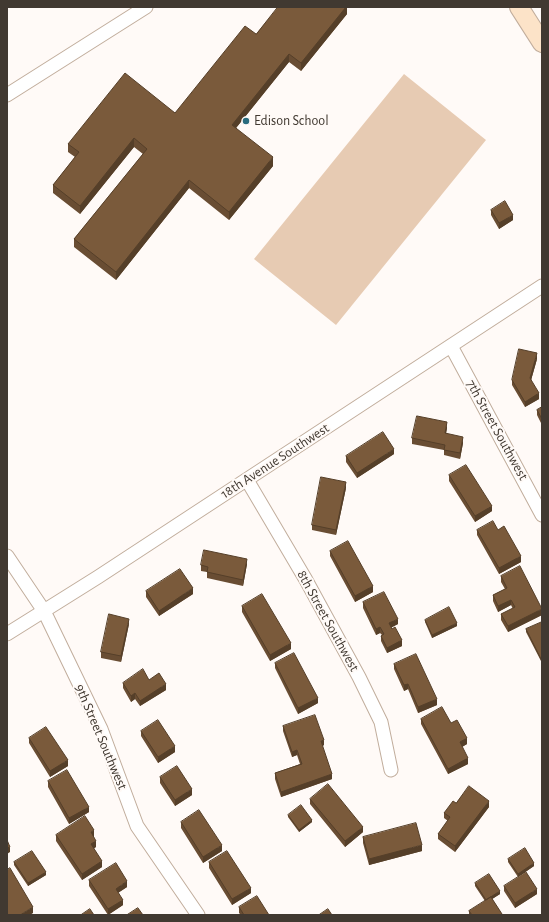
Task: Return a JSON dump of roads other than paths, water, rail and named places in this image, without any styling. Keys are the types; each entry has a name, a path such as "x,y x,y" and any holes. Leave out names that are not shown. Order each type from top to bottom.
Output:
{"street":[{"path":"7,95 146,7"},
{"path":"519,7 542,44"},
{"name":"18th Avenue Southwest","path":"7,634 247,480 542,286"},
{"name":"7th Street Southwest","path":"451,346 542,514"},
{"name":"8th Street Southwest","path":"247,480 306,580 362,683 381,722 391,770"},
{"name":"9th Street Southwest","path":"7,556 44,611 101,729 137,826 198,915"}],"place":[{"name":"Edison School","path":"246,121"}]}
